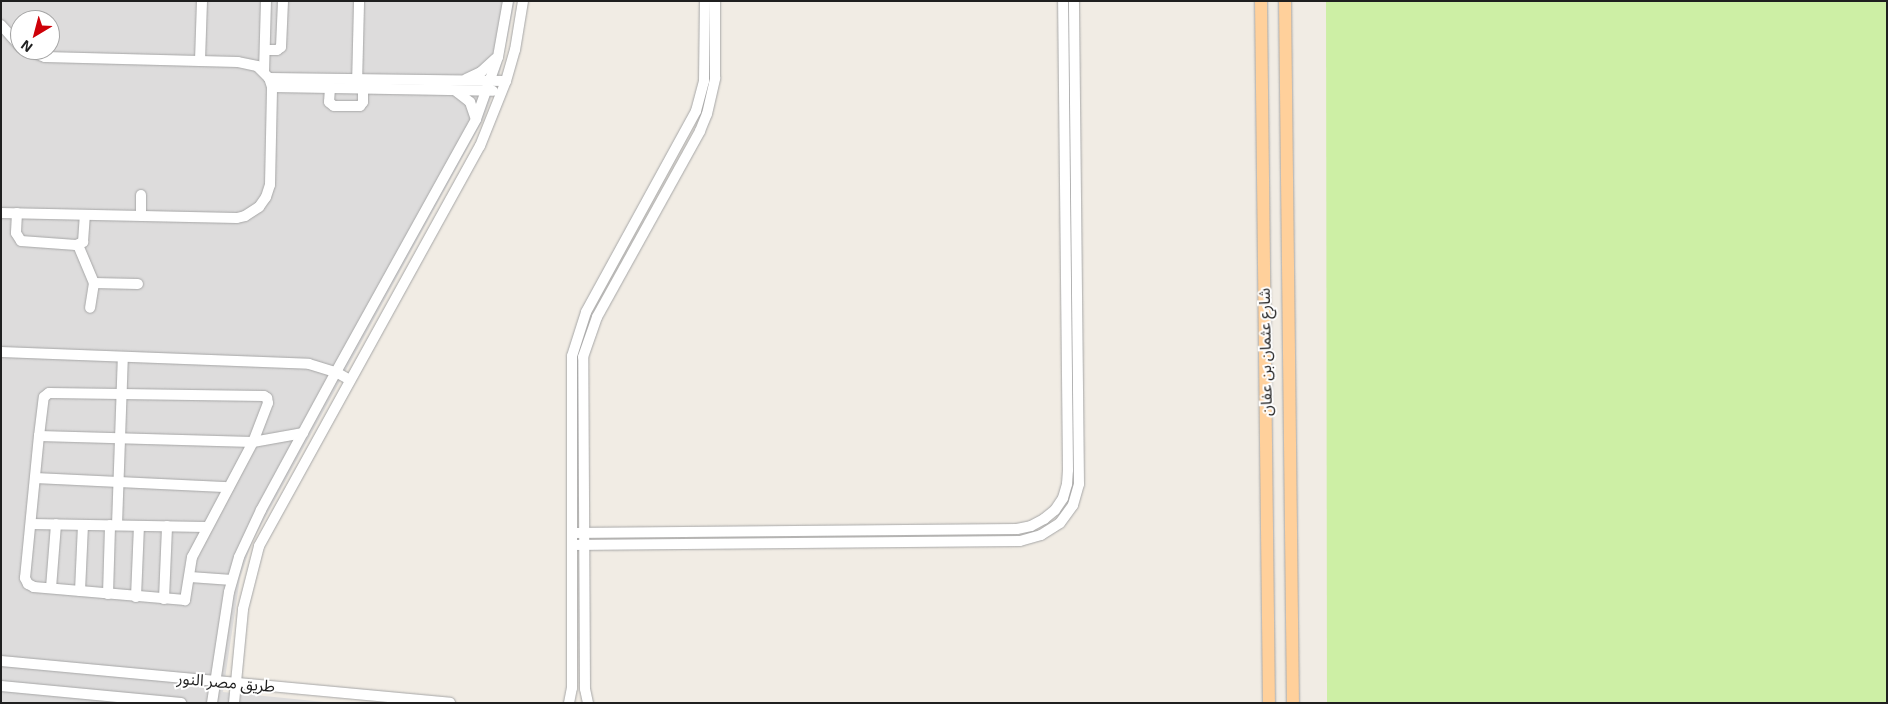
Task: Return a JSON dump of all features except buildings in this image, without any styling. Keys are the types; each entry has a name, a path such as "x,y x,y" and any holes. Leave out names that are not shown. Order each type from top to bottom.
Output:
{"main road":[{"name":"شارع عثمان بن عفان","path":"1261,1 1269,702"},
{"name":"شارع عثمان بن عفان","path":"1285,1 1293,703"},
{"path":"1293,660 1302,703"}],"street":[{"path":"200,61 202,1"},
{"path":"1,213 237,218 245,216 259,207 266,197 270,185 268,79 265,50 266,1"},
{"path":"265,50 277,50 281,47 283,1"},
{"path":"330,88 329,102 334,106 361,105 359,85 359,1"},
{"path":"212,703 232,580 239,557 261,510 302,433 476,119 498,57 508,1"},
{"path":"234,703 243,610 259,546 480,146 504,86 515,50 523,1"},
{"path":"569,703 572,688 571,371 575,340 586,312 696,112 704,81 705,1"},
{"path":"588,703 585,689 583,357 597,317 696,140 707,114 715,78 715,1"},
{"path":"572,533 1017,529 1031,526 1044,520 1055,510 1063,498 1068,484 1063,1"},
{"path":"572,545 1020,541 1041,535 1060,523 1073,505 1079,484 1074,1"},
{"path":"1,25 10,35"},
{"path":"60,57 248,62 268,79 330,88 460,80 489,86"},
{"path":"460,80 481,72 498,57"},
{"path":"268,79 456,90 504,86"},
{"path":"456,90 470,102 476,119"},
{"path":"141,195 141,216"},
{"path":"17,213 16,233 21,241 78,245 83,242 85,215"},
{"path":"78,245 94,283 90,308"},
{"path":"94,283 138,284"},
{"path":"1,352 309,364 336,372 350,380"},
{"path":"108,594 118,481 123,357"},
{"path":"46,394 122,394 264,396 268,403 253,442 230,487 206,527 192,557 190,577 184,600 34,587 28,584 25,578 39,436 46,394"},
{"path":"39,436 253,442 302,433"},
{"path":"35,478 230,487"},
{"path":"31,524 206,527"},
{"path":"51,588 56,524"},
{"path":"80,591 83,525"},
{"path":"136,597 139,526"},
{"path":"164,599 167,526"},
{"path":"190,577 232,580"},
{"name":"طريق مصر النور","path":"1,661 450,703"},
{"name":"طريق مصر النور","path":"1,686 181,703"}],"shaded area":[{"path":"1,1 515,1 499,77 483,120 252,542 240,578 223,692 334,703 1,703"}],"green space":[{"path":"1326,1 1887,1 1887,703 1327,703"}]}
